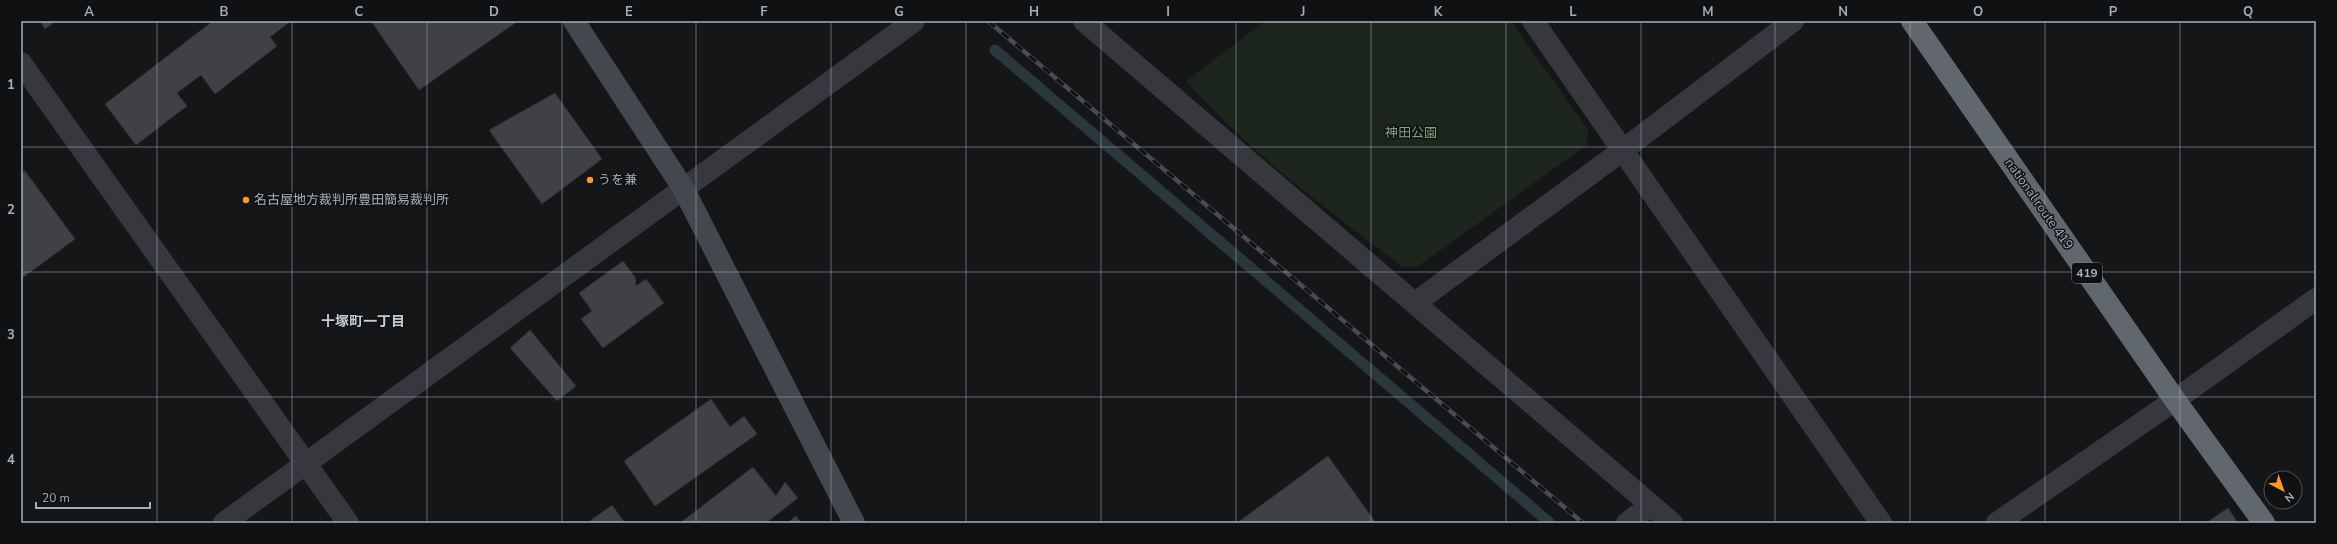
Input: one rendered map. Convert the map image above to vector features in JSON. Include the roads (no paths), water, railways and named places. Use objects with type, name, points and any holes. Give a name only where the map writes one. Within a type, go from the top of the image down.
[{"type":"highway","name":"national route 419","points":[[1912,21],[2175,400],[2264,523]]},
{"type":"street","points":[[574,21],[683,188],[854,523]]},
{"type":"street","points":[[224,523],[914,21]]},
{"type":"street","points":[[1084,21],[1672,523]]},
{"type":"street","points":[[1533,21],[1881,523]]},
{"type":"street","points":[[1415,303],[1793,21]]},
{"type":"street","points":[[21,63],[348,523]]},
{"type":"street","points":[[1997,523],[2175,400],[2316,299]]},
{"type":"street","points":[[1627,523],[1651,505]]},
{"type":"waterway","points":[[995,50],[1550,523]]},
{"type":"railway","points":[[988,21],[1583,523]]},
{"type":"place","name":"うを兼","points":[[590,180]]},
{"type":"place","name":"名古屋地方裁判所豊田簡易裁判所","points":[[246,200]]},
{"type":"district","name":"十塚町一丁目","points":[[363,321]]},
{"type":"park label","name":"神田公園","points":[[1411,133]]}]
